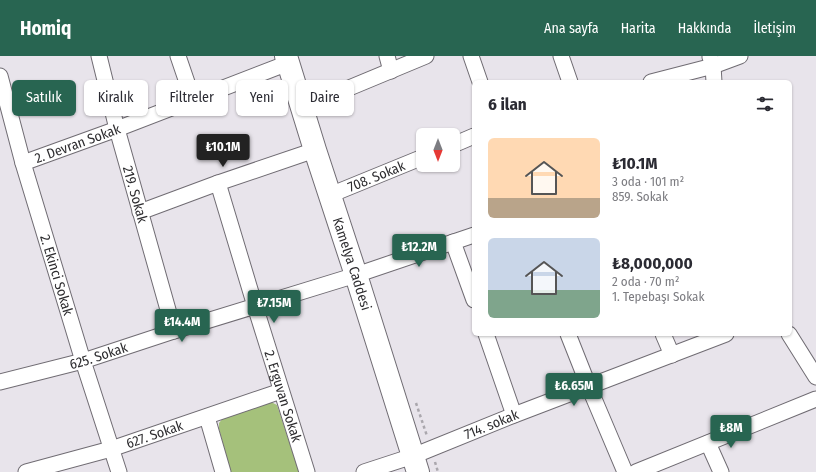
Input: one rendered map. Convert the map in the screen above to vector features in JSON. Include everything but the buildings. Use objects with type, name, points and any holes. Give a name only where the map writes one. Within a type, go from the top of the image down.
[{"type":"main road","name":"Kamelya Caddesi","points":[[287,60],[296,91]]},
{"type":"main road","name":"Kamelya Caddesi","points":[[304,116],[356,275],[415,464]]},
{"type":"street","name":"219. Sokak","points":[[99,56],[117,129],[174,331]]},
{"type":"street","points":[[178,56],[186,80]]},
{"type":"street","points":[[387,56],[391,70]]},
{"type":"street","points":[[354,86],[426,56]]},
{"type":"street","points":[[471,56],[479,80]]},
{"type":"street","points":[[561,56],[569,80]]},
{"type":"street","points":[[657,80],[711,61],[740,56]]},
{"type":"street","name":"2. Devran Sokak","points":[[228,85],[287,60]]},
{"type":"street","points":[[711,61],[714,80]]},
{"type":"street","name":"2. Ekinci Sokak","points":[[1,82],[23,163],[119,472]]},
{"type":"street","name":"2. Devran Sokak","points":[[23,163],[156,114]]},
{"type":"street","points":[[460,142],[472,137]]},
{"type":"street","points":[[140,212],[218,183],[315,150]]},
{"type":"street","name":"708. Sokak","points":[[330,195],[416,160]]},
{"type":"street","name":"2. Erguvan Sokak","points":[[218,183],[254,306],[306,472]]},
{"type":"street","name":"625. Sokak","points":[[0,382],[83,360],[356,275],[472,236]]},
{"type":"street","points":[[453,242],[472,294]]},
{"type":"street","points":[[487,336],[514,415]]},
{"type":"street","points":[[569,336],[625,472]]},
{"type":"street","points":[[664,336],[672,355]]},
{"type":"street","name":"714. sokak","points":[[364,472],[415,464],[514,415],[721,336]]},
{"type":"street","points":[[790,336],[816,377]]},
{"type":"street","name":"627. Sokak","points":[[26,472],[111,449],[281,391]]},
{"type":"street","points":[[636,472],[816,399]]},
{"type":"street","points":[[207,417],[223,472]]},
{"type":"street","points":[[708,443],[721,472]]},
{"type":"green space","points":[[271,402],[277,405],[299,472],[231,472],[219,429],[219,423],[223,418]]}]
